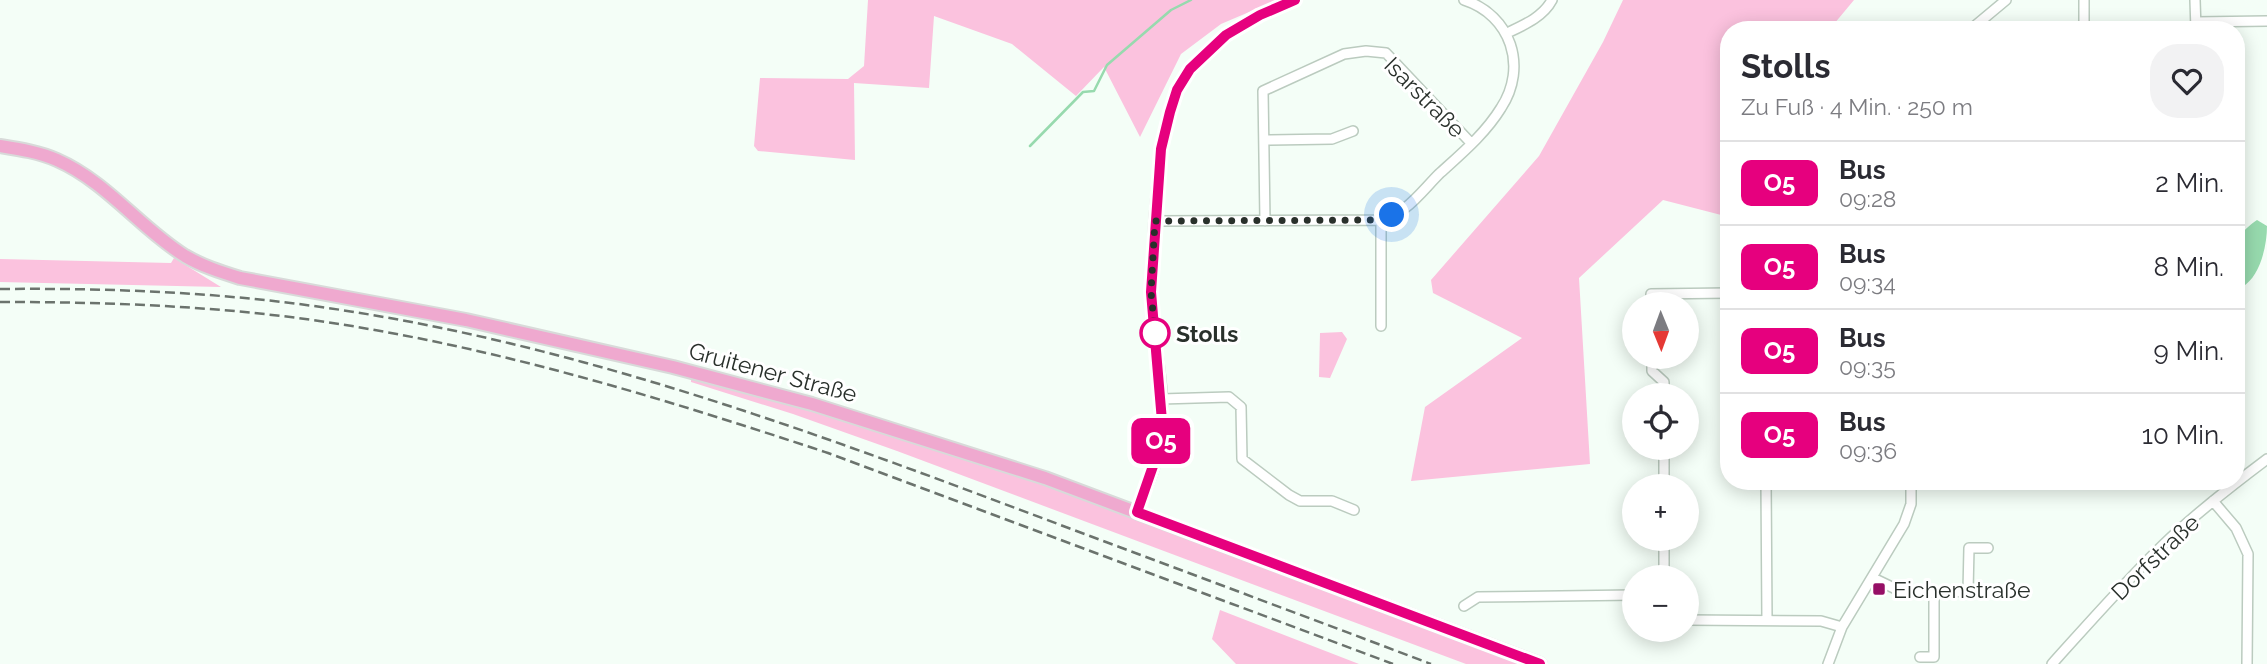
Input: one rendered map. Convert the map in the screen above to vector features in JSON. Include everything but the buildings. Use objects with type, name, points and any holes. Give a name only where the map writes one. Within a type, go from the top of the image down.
[{"type":"main road","name":"Gruitener Straße","points":[[0,146],[38,153],[74,169],[103,189],[184,255],[221,272],[240,278],[466,320],[687,370],[870,421],[1015,468],[1137,512],[1540,664]]},
{"type":"street","points":[[1137,512],[1161,443],[1161,399],[1151,292],[1161,149],[1170,112],[1177,90],[1190,69],[1226,35],[1260,15],[1296,0]]},
{"type":"street","points":[[1155,221],[1381,220],[1406,207],[1486,129],[1503,106],[1513,80],[1513,56],[1507,33],[1493,15],[1464,0]]},
{"type":"street","points":[[1507,33],[1532,21],[1552,0]]},
{"type":"street","points":[[1981,21],[2006,0]]},
{"type":"street","points":[[2084,0],[2084,21]]},
{"type":"street","points":[[2195,0],[2196,21]]},
{"type":"street","points":[[2245,23],[2267,21]]},
{"type":"street","name":"Isarstraße","points":[[1265,221],[1264,91],[1344,54],[1366,51],[1386,53],[1471,143]]},
{"type":"street","points":[[1265,140],[1332,139],[1353,131]]},
{"type":"street","points":[[1381,220],[1381,326]]},
{"type":"street","points":[[1699,293],[1720,293]]},
{"type":"street","points":[[1652,369],[1664,383]]},
{"type":"street","points":[[1161,399],[1229,397],[1241,407],[1242,459],[1300,501],[1332,501],[1354,510]]},
{"type":"street","name":"Dorfstraße","points":[[2245,476],[2267,459]]},
{"type":"street","points":[[1766,490],[1767,620]]},
{"type":"street","points":[[1828,664],[1842,627],[1904,524],[1911,504],[1911,490]]},
{"type":"street","name":"Dorfstraße","points":[[2052,664],[2165,543],[2228,490]]},
{"type":"street","points":[[2214,501],[2236,528],[2248,554],[2247,664]]},
{"type":"street","points":[[1872,578],[1900,591],[1968,591],[1969,548],[1988,548]]},
{"type":"street","points":[[1920,657],[1934,656],[1934,593]]},
{"type":"street","points":[[1464,606],[1478,597],[1622,595]]},
{"type":"street","points":[[1699,620],[1821,621],[1842,627]]},
{"type":"shaded area","points":[[868,0],[1277,0],[1221,24],[1181,54],[1140,137],[1104,67],[1076,96],[1012,44],[934,16],[929,88],[854,83],[855,160],[758,151],[754,146],[760,78],[848,79],[864,66]]},
{"type":"shaded area","points":[[1623,0],[1854,0],[1836,21],[1720,21],[1720,215],[1663,200],[1579,278],[1590,464],[1411,481],[1425,407],[1522,338],[1433,293],[1431,280],[1539,156],[1603,42]]},
{"type":"shaded area","points":[[2257,220],[2267,226],[2266,243],[2258,269],[2245,284],[2245,230]]},
{"type":"shaded area","points":[[174,258],[221,287],[0,282],[0,259],[171,263]]},
{"type":"shaded area","points":[[1342,332],[1347,339],[1330,378],[1319,377],[1320,333]]},
{"type":"shaded area","points":[[691,376],[803,406],[988,463],[1527,664],[1466,664],[897,451],[691,382]]},
{"type":"shaded area","points":[[1220,610],[1359,664],[1236,664],[1212,639]]},
{"type":"waterway","points":[[1030,146],[1083,92],[1094,91],[1107,65],[1171,10],[1191,0]]},
{"type":"railway","points":[[0,289],[161,292],[321,307],[411,322],[588,363],[848,446],[1431,664]]},
{"type":"railway","points":[[0,302],[139,305],[277,316],[427,340],[543,367],[715,416],[828,453],[1393,664]]},
{"type":"bus line","name":"O5","points":[[1295,0],[1260,15],[1226,35],[1190,69],[1177,90],[1170,112],[1161,149],[1151,292],[1162,421],[1161,443],[1137,512],[1540,664]]},
{"type":"place","name":"Stolls","points":[[1155,333]]},
{"type":"place","name":"Eichenstraße","points":[[1879,589]]},
{"type":"route","points":[[1155,333],[1151,292],[1155,221],[1381,220],[1392,215]]}]
